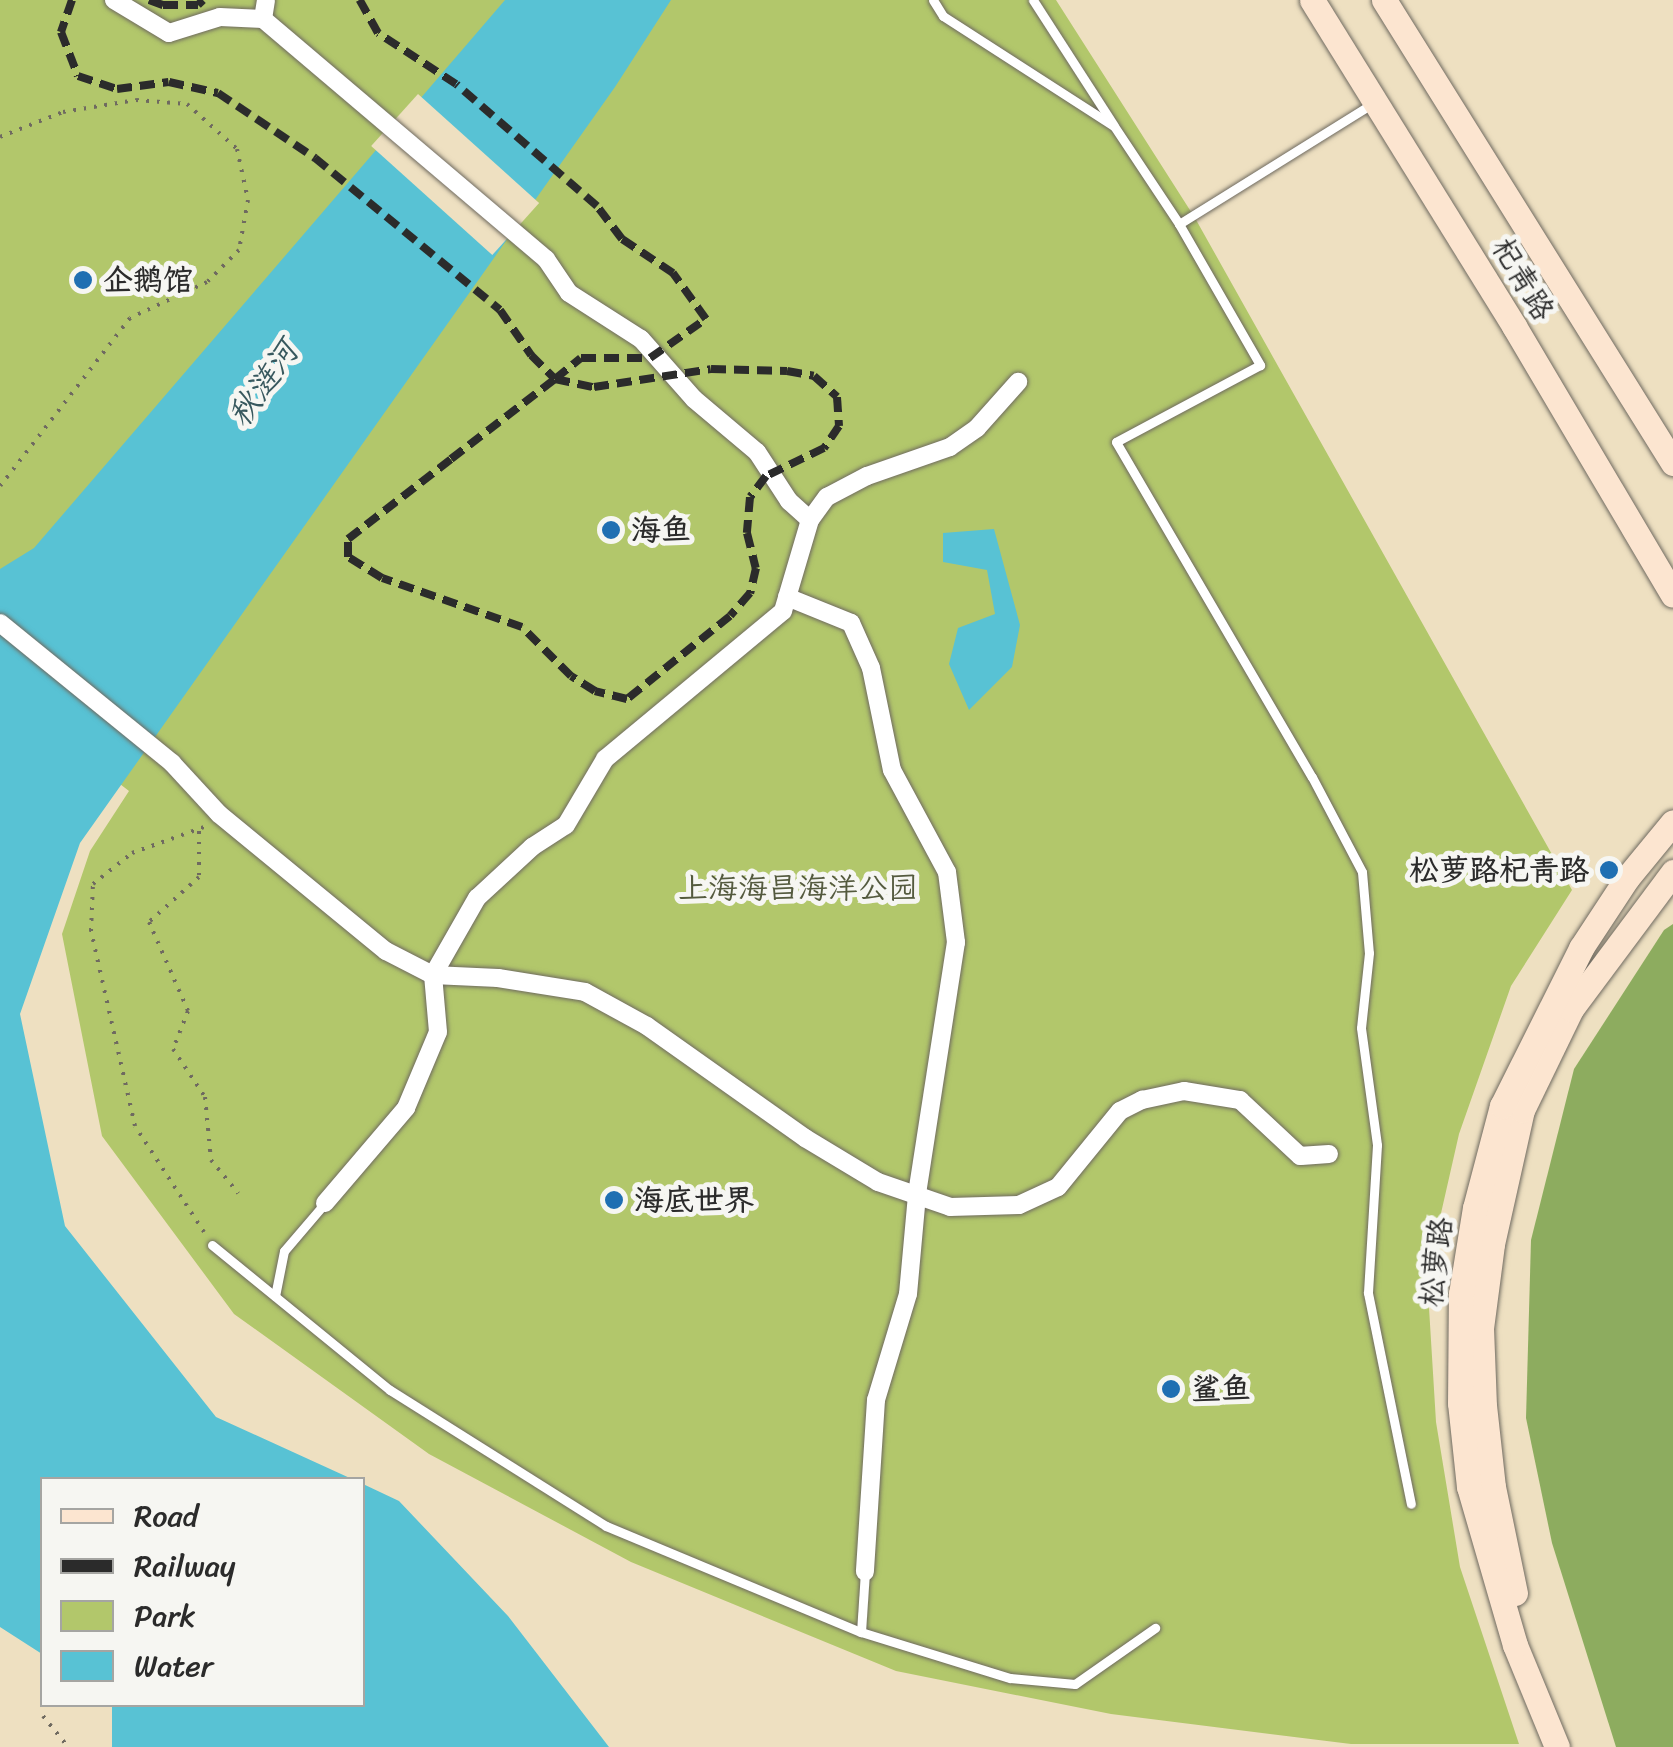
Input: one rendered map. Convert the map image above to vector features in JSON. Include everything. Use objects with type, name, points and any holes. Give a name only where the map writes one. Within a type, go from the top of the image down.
[{"type":"street","points":[[114,0],[169,32],[220,17],[263,19],[374,118],[546,259],[568,292],[641,340],[694,400],[757,452],[789,501],[810,520]]},
{"type":"street","points":[[263,19],[266,0]]},
{"type":"street","name":"杞青路","points":[[1312,0],[1673,595]]},
{"type":"street","name":"杞青路","points":[[1384,0],[1673,463]]},
{"type":"street","points":[[325,1203],[406,1108],[438,1032],[433,974],[477,898],[532,848],[566,825],[605,760],[783,611],[810,520],[827,497],[913,458],[950,448],[977,428],[1018,382]]},
{"type":"street","points":[[787,596],[850,624],[871,668],[892,770],[947,872],[956,942],[917,1196],[908,1294],[876,1400],[865,1572]]},
{"type":"street","points":[[0,623],[172,763],[219,814],[386,951],[433,974],[584,992],[647,1026],[805,1138],[878,1182],[950,1206],[1019,1205],[1058,1187],[1120,1111],[1142,1100],[1184,1091],[1240,1100],[1300,1156],[1330,1154]]},
{"type":"street","name":"松萝路","points":[[1557,1747],[1515,1646],[1469,1486],[1460,1403],[1461,1294],[1475,1208],[1502,1106],[1581,948],[1627,878],[1673,822]]},
{"type":"street","name":"松萝路","points":[[1573,1747],[1507,1569],[1486,1422],[1481,1328],[1492,1244],[1522,1110],[1571,1009],[1673,872]]},
{"type":"lane","points":[[933,0],[943,16],[1114,126]]},
{"type":"lane","points":[[1034,0],[1179,224],[1260,365],[1116,442],[1312,776],[1362,872],[1369,953],[1360,1028],[1377,1145],[1368,1293],[1411,1504]]},
{"type":"lane","points":[[1179,224],[1375,102]]},
{"type":"lane","points":[[274,1296],[284,1251],[325,1203]]},
{"type":"lane","points":[[212,1245],[390,1390],[606,1526],[861,1632],[1010,1678],[1074,1684],[1155,1628]]},
{"type":"lane","points":[[861,1632],[865,1572]]},
{"type":"path","points":[[0,138],[63,112],[136,100],[187,104],[237,149],[248,200],[239,250],[207,282],[130,318],[0,486]]},
{"type":"path","points":[[212,1245],[135,1126],[91,931],[93,884],[132,853],[199,831],[219,814]]},
{"type":"path","points":[[199,831],[198,878],[149,922],[188,1011],[173,1049],[206,1097],[211,1160],[238,1193]]},
{"type":"path","points":[[42,1716],[68,1747]]},
{"type":"green space","name":"上海海昌海洋公园","points":[[0,0],[1056,0],[1195,218],[1572,890],[1511,986],[1459,1134],[1427,1275],[1436,1422],[1460,1567],[1519,1744],[1351,1744],[1111,1714],[896,1671],[631,1562],[429,1454],[234,1314],[102,1136],[62,934],[90,851],[129,791],[0,691]]},
{"type":"green space","points":[[1673,924],[1673,1747],[1616,1747],[1552,1543],[1526,1418],[1531,1240],[1574,1069],[1664,930]]},
{"type":"water","name":"秋涟河","points":[[505,0],[671,0],[615,87],[80,843],[20,1014],[65,1226],[216,1417],[348,1477],[40,1477],[40,1653],[0,1627],[0,569],[34,548]]},
{"type":"water","points":[[994,529],[1020,625],[1012,667],[969,710],[949,664],[958,628],[995,614],[987,570],[943,562],[943,533]]},
{"type":"water","points":[[365,1485],[399,1501],[508,1616],[609,1747],[112,1747],[112,1707],[365,1707]]},
{"type":"pier","points":[[418,94],[539,203],[492,255],[371,146]]},
{"type":"railway","points":[[72,0],[61,32],[78,76],[117,89],[169,82],[218,93],[315,158],[500,310],[531,355],[555,379],[594,387],[711,369],[787,371],[814,376],[837,397],[839,426],[824,448],[766,476],[750,497],[747,533],[756,568],[750,593],[730,616],[627,699],[595,691],[571,676],[522,627],[382,578],[348,557],[348,539],[555,379],[581,358],[650,358],[706,319],[673,273],[622,239],[597,206],[456,84],[378,33],[360,0]]},
{"type":"railway","points":[[149,0],[163,5],[198,5],[203,0]]},
{"type":"place","name":"企鹅馆","points":[[83,280]]},
{"type":"place","name":"海鱼","points":[[611,530]]},
{"type":"place","name":"松萝路杞青路","points":[[1609,870]]},
{"type":"place","name":"海底世界","points":[[614,1200]]},
{"type":"place","name":"鲨鱼","points":[[1171,1389]]}]
